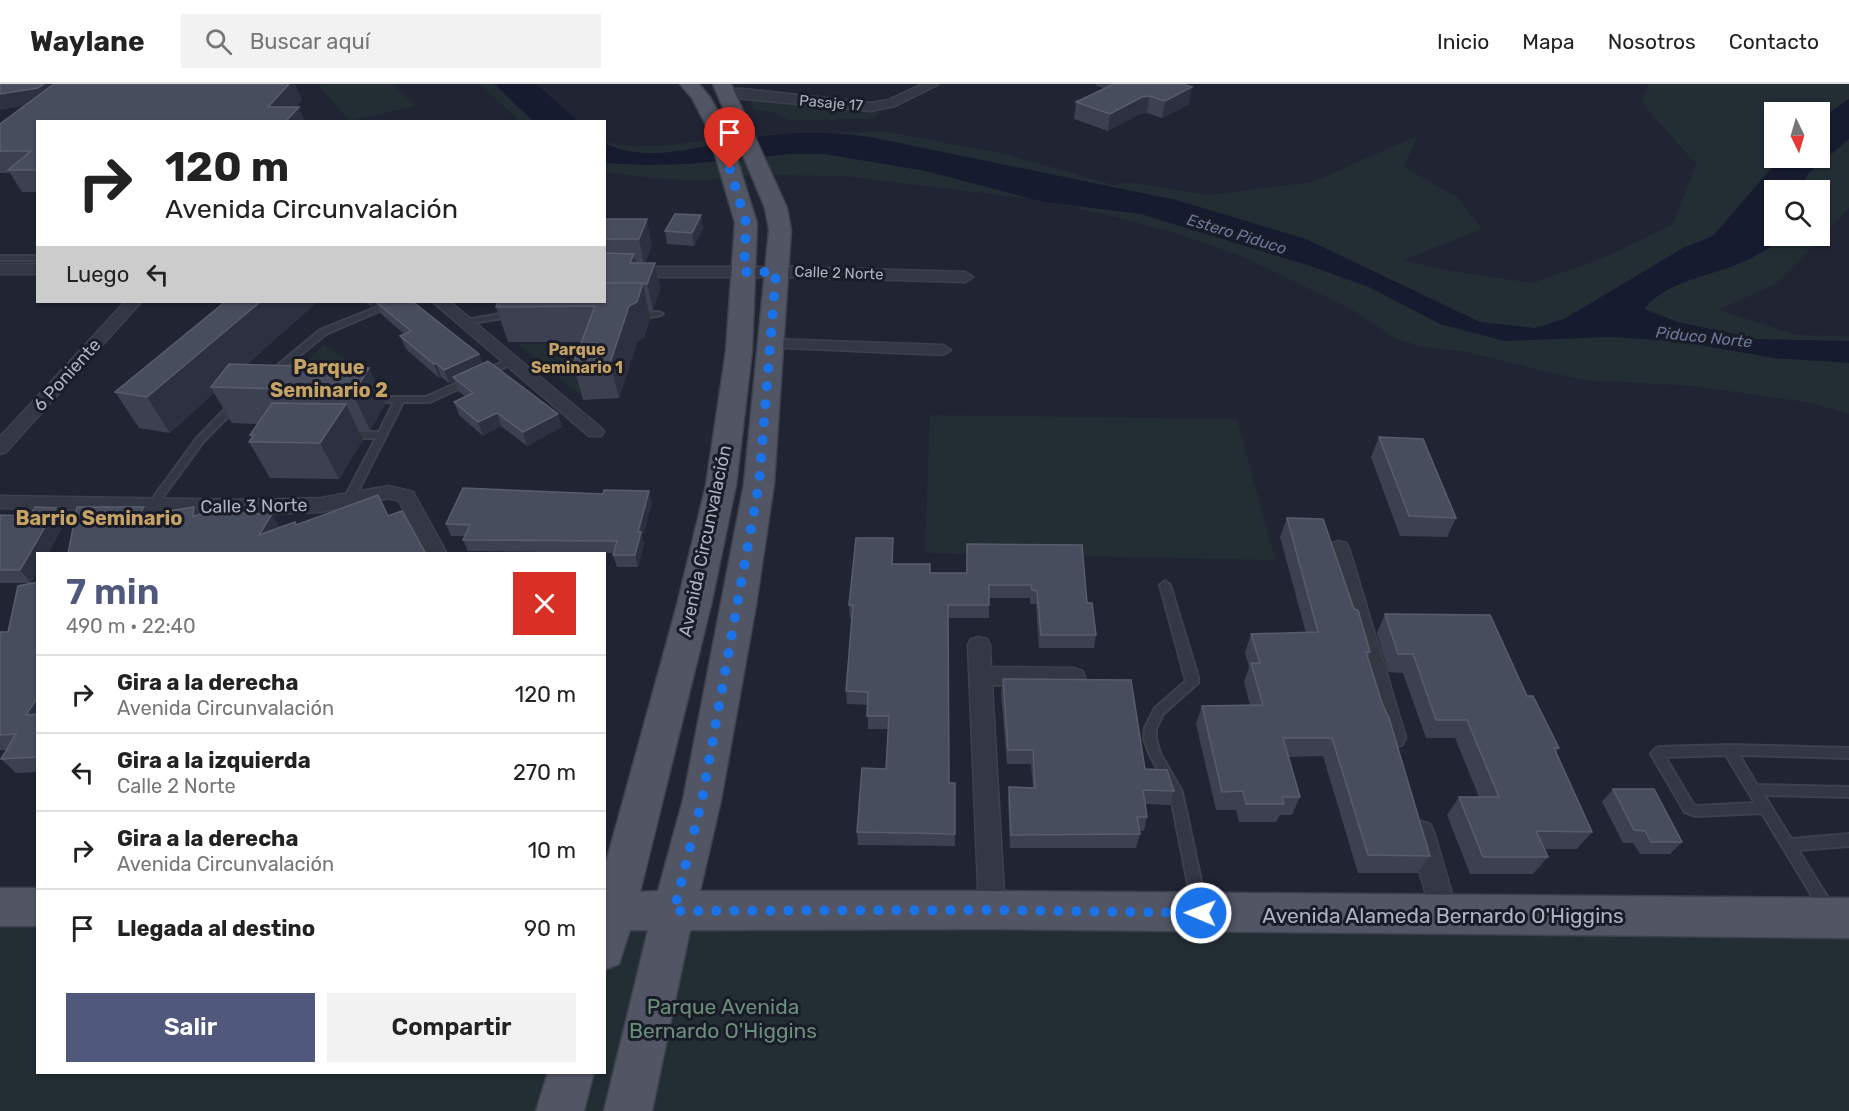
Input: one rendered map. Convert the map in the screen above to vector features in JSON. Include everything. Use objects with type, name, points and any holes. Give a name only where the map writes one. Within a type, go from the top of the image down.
[{"type":"main road","name":"Avenida Circunvalación","points":[[628,1111],[702,800],[741,594],[759,484],[771,344],[760,272],[717,127],[700,96],[689,84]]},
{"type":"main road","name":"Avenida Circunvalación","points":[[606,937],[610,911],[694,604],[721,485],[739,351],[760,272],[780,230],[776,208],[740,124],[730,90]]},
{"type":"main road","name":"Avenida Alameda Bernardo O'Higgins","points":[[610,911],[992,910],[1841,918]]},
{"type":"main road","points":[[560,1111],[570,1074]]},
{"type":"street","points":[[730,90],[756,84]]},
{"type":"street","name":"Pasaje 17","points":[[730,90],[809,102],[871,107],[891,103],[933,84]]},
{"type":"street","points":[[0,269],[36,269]]},
{"type":"street","name":"Calle 2 Norte","points":[[606,272],[760,272],[964,277]]},
{"type":"street","name":"6 Poniente","points":[[0,448],[132,303]]},
{"type":"street","points":[[442,303],[595,432]]},
{"type":"street","points":[[771,344],[943,351]]},
{"type":"street","name":"Calle 3 Norte","points":[[0,502],[151,507],[321,505],[389,492],[406,497],[432,552]]},
{"type":"street","points":[[1339,548],[1398,754]]},
{"type":"street","points":[[979,645],[992,910]]},
{"type":"street","points":[[980,676],[1074,677]]},
{"type":"street","points":[[1415,812],[1444,915]]},
{"type":"lane","points":[[1101,84],[1120,89],[1137,84]]},
{"type":"lane","points":[[0,258],[36,258]]},
{"type":"lane","points":[[259,384],[324,332],[394,303]]},
{"type":"lane","points":[[466,322],[490,316],[523,314]]},
{"type":"lane","points":[[625,314],[659,314]]},
{"type":"lane","points":[[357,399],[427,400],[512,360]]},
{"type":"lane","points":[[151,507],[200,440],[245,395]]},
{"type":"lane","points":[[349,499],[399,401]]},
{"type":"lane","points":[[338,435],[381,435]]},
{"type":"lane","points":[[1166,585],[1192,683],[1159,709],[1149,727],[1153,750],[1170,776],[1176,792],[1201,913]]},
{"type":"lane","points":[[1729,750],[1788,845],[1841,918]]},
{"type":"lane","points":[[1764,807],[1696,811],[1689,808],[1657,754],[1659,752],[1729,750],[1849,753]]},
{"type":"lane","points":[[1754,790],[1849,792]]},
{"type":"lane","points":[[1788,845],[1849,840]]},
{"type":"green space","points":[[393,84],[415,106],[349,120],[319,86]]},
{"type":"green space","points":[[480,84],[532,84],[567,120],[519,120]]},
{"type":"green space","points":[[1648,84],[1849,84],[1849,208],[1830,228],[1830,180],[1764,180],[1764,246],[1813,246],[1777,283],[1718,310],[1796,335],[1849,336],[1849,414],[1812,403],[1694,386],[1583,380],[1466,352],[1419,346],[1395,338],[1351,309],[1246,258],[1182,235],[1040,200],[844,176],[754,175],[707,180],[659,179],[606,172],[606,142],[627,146],[658,146],[771,134],[888,132],[1005,154],[1114,185],[1127,182],[1209,195],[1312,182],[1417,136],[1404,167],[1457,197],[1482,229],[1404,260],[1438,269],[1532,283],[1598,260],[1672,225],[1696,164],[1642,103]]},
{"type":"green space","points":[[749,99],[880,112],[875,119],[788,120],[773,112],[754,110]]},
{"type":"green space","points":[[518,344],[599,344],[579,394]]},
{"type":"green space","points":[[324,345],[382,384],[284,384]]},
{"type":"green space","points":[[930,415],[1237,419],[1275,560],[925,553]]},
{"type":"green space","name":"Parque Avenida Bernardo O'Higgins","points":[[0,923],[36,923],[36,1074],[606,1074],[606,925],[1849,932],[1849,1111],[0,1111]]},
{"type":"water","points":[[494,84],[536,84],[577,120],[532,120]]},
{"type":"water","points":[[1849,99],[1849,139],[1830,155],[1830,112]]},
{"type":"water","points":[[789,133],[837,133],[870,137],[1176,200],[1306,239],[1480,322],[1535,328],[1564,319],[1683,248],[1713,236],[1771,168],[1815,168],[1805,180],[1764,180],[1764,246],[1772,246],[1745,261],[1665,291],[1644,309],[1678,322],[1757,339],[1849,341],[1849,363],[1774,358],[1677,341],[1610,337],[1504,341],[1440,324],[1369,287],[1310,266],[1141,214],[1044,202],[926,171],[824,154],[790,154],[688,164],[606,163],[606,144],[621,149],[655,153]]},
{"type":"building","points":[[0,84],[44,84],[38,88],[0,94]]},
{"type":"building","points":[[54,84],[289,84],[268,107],[299,107],[287,120],[36,120],[36,170],[8,170],[31,151],[0,151],[0,124]]},
{"type":"building","points":[[1114,84],[1183,84],[1192,87],[1165,101],[1149,96],[1142,97],[1110,114],[1076,102]]},
{"type":"building","points":[[675,214],[701,215],[692,233],[665,231]]},
{"type":"building","points":[[606,219],[647,219],[639,239],[606,239]]},
{"type":"building","points":[[606,253],[634,254],[630,263],[655,263],[647,284],[606,283]]},
{"type":"building","points":[[606,283],[643,283],[637,302],[629,306],[610,363],[573,364],[595,306],[496,307],[498,303],[606,303]]},
{"type":"building","points":[[224,303],[259,303],[147,397],[115,392]]},
{"type":"building","points":[[377,303],[414,303],[479,354],[444,370],[400,336],[411,331]]},
{"type":"building","points":[[488,361],[558,414],[523,432],[497,413],[478,422],[454,402],[473,393],[453,377]]},
{"type":"building","points":[[229,364],[369,368],[353,394],[279,394],[282,389],[211,387]]},
{"type":"building","points":[[272,403],[346,404],[320,443],[249,442],[254,435],[250,435]]},
{"type":"building","points":[[1379,437],[1423,439],[1456,518],[1409,516]]},
{"type":"building","points":[[463,488],[603,494],[604,490],[649,491],[638,532],[641,532],[635,555],[613,555],[617,541],[463,540],[470,525],[446,524]]},
{"type":"building","points":[[378,495],[388,516],[402,511],[425,552],[68,552],[77,507],[144,507],[138,516],[194,507],[193,516],[214,512],[272,514],[259,535],[295,522],[296,525]]},
{"type":"building","points":[[35,507],[56,508],[20,570],[0,570],[0,515],[30,516]]},
{"type":"building","points":[[1287,518],[1323,519],[1354,609],[1358,610],[1370,652],[1366,652],[1389,718],[1430,856],[1368,855],[1332,738],[1283,738],[1300,797],[1282,797],[1284,804],[1246,804],[1243,791],[1222,792],[1202,706],[1263,705],[1251,663],[1260,663],[1251,634],[1318,632]]},
{"type":"building","points":[[856,538],[893,538],[892,564],[930,564],[930,573],[967,573],[967,544],[1082,545],[1087,603],[1092,603],[1096,635],[1041,635],[1037,591],[1032,590],[1031,585],[989,585],[989,605],[948,605],[949,783],[955,783],[955,834],[857,832],[862,768],[886,769],[889,716],[867,716],[868,692],[846,691],[853,605],[849,605]]},
{"type":"building","points":[[36,582],[36,700],[26,715],[36,714],[36,757],[1,759],[16,734],[0,735],[0,632],[8,632],[18,586]]},
{"type":"building","points":[[1385,614],[1490,615],[1527,696],[1533,696],[1559,748],[1554,748],[1592,832],[1536,831],[1548,857],[1483,857],[1459,797],[1499,797],[1467,720],[1436,720],[1413,654],[1398,654]]},
{"type":"building","points":[[1003,679],[1131,680],[1145,769],[1167,770],[1174,791],[1143,790],[1147,817],[1137,817],[1140,834],[1011,835],[1009,787],[1035,788],[1033,750],[1008,750]]},
{"type":"building","points":[[1613,789],[1654,789],[1682,842],[1651,842],[1645,831],[1634,830]]},
{"type":"district","name":"Parque Seminario 1","points":[[577,358]]},
{"type":"district","name":"Parque Seminario 2","points":[[329,378]]},
{"type":"district","name":"Barrio Seminario","points":[[99,518]]},
{"type":"route","points":[[730,169],[746,223],[744,272],[776,272],[771,344],[759,484],[739,605],[702,800],[674,911],[992,910],[1201,913]]},
{"type":"water label","name":"Estero Piduco","points":[[1237,234]]},
{"type":"water label","name":"Piduco Norte","points":[[1704,337]]}]
